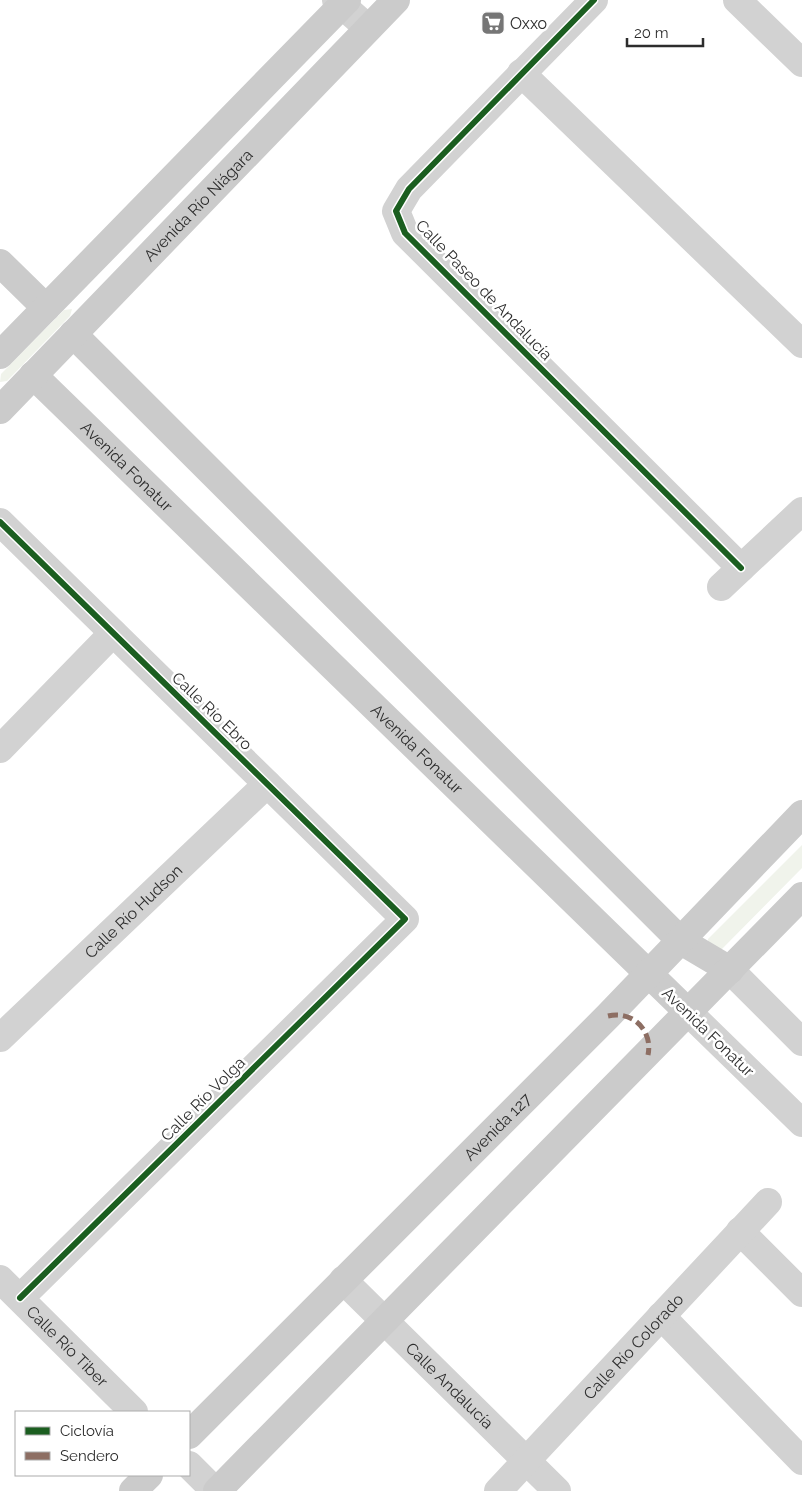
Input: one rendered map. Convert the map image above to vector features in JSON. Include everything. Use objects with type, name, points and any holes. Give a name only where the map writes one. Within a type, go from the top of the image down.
[{"type":"main road","name":"Avenida Río Niágara","points":[[2,404],[73,334],[396,0]]},
{"type":"main road","points":[[2,349],[46,308],[118,235],[341,2]]},
{"type":"main road","points":[[118,235],[143,262]]},
{"type":"main road","points":[[0,263],[46,308]]},
{"type":"main road","points":[[73,334],[681,940],[730,970]]},
{"type":"main road","name":"Avenida Fonatur","points":[[33,375],[689,1013]]},
{"type":"main road","name":"Avenida 127","points":[[190,1434],[649,974],[802,814]]},
{"type":"main road","points":[[216,1491],[689,1013],[802,896]]},
{"type":"main road","points":[[133,1491],[148,1476]]},
{"type":"street","name":"Calle Paseo de Andalucía","points":[[594,0],[409,189],[396,211],[406,233],[741,568]]},
{"type":"street","points":[[737,0],[802,63]]},
{"type":"street","points":[[341,2],[368,28]]},
{"type":"street","points":[[521,73],[802,344]]},
{"type":"street","points":[[721,587],[802,511]]},
{"type":"street","name":"Calle Río Ebro","points":[[0,522],[405,919]]},
{"type":"street","points":[[0,749],[113,633]]},
{"type":"street","name":"Calle Río Hudson","points":[[0,1038],[267,784]]},
{"type":"street","name":"Calle Río Volga","points":[[20,1298],[405,919]]},
{"type":"street","points":[[730,970],[802,1042]]},
{"type":"street","name":"Avenida Fonatur","points":[[689,1013],[802,1123]]},
{"type":"street","name":"Calle Río Colorado","points":[[498,1491],[768,1202]]},
{"type":"street","points":[[740,1231],[802,1293]]},
{"type":"street","name":"Calle Río Tiber","points":[[0,1279],[133,1411]]},
{"type":"street","name":"Calle Andalucía","points":[[344,1280],[558,1491]]},
{"type":"street","points":[[661,1316],[802,1461]]},
{"type":"street","points":[[190,1466],[216,1491]]},
{"type":"shaded area","points":[[72,309],[70,316],[7,381],[0,382],[1,374],[64,310]]},
{"type":"shaded area","points":[[802,845],[802,868],[720,951],[709,952],[708,939]]},
{"type":"marked path","points":[[608,1016],[626,1016],[639,1024],[647,1038],[649,1046],[648,1055]]},
{"type":"cycle path","points":[[594,0],[409,189],[396,211],[405,233],[741,568]]},
{"type":"cycle path","points":[[0,522],[405,919],[20,1298]]},
{"type":"place","name":"Oxxo","points":[[493,23]]}]
